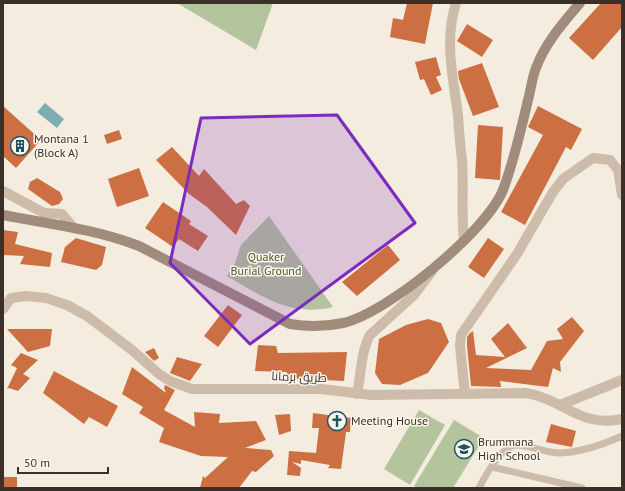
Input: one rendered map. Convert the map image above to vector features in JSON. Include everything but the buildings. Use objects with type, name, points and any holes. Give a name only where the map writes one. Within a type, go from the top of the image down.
[{"type":"main road","points":[[3,215],[99,232],[139,246],[290,324],[309,327],[344,323],[365,315],[433,270],[492,211],[502,190],[515,152],[536,68],[545,49],[580,3]]},
{"type":"street","points":[[456,3],[451,19],[449,33],[452,86],[458,114],[462,163],[462,221],[464,240]]},
{"type":"street","points":[[465,394],[460,346],[461,335],[517,254],[553,192],[563,179],[593,158],[610,160],[618,170],[622,195]]},
{"type":"street","points":[[3,191],[44,213],[62,214],[73,227]]},
{"type":"street","points":[[357,394],[362,371],[363,354],[366,342],[370,335],[414,294],[433,270]]},
{"type":"street","name":"طريق برمانا","points":[[3,309],[7,298],[26,296],[46,298],[67,305],[87,316],[132,350],[159,374],[192,389],[321,390],[357,394],[431,395],[526,393],[536,395],[560,405],[574,414],[590,419],[603,421],[622,419]]},
{"type":"street","points":[[560,405],[622,380]]},
{"type":"lane","points":[[479,488],[492,467],[507,448],[517,444],[557,453],[590,449],[622,436]]},
{"type":"lane","points":[[492,467],[582,488]]},
{"type":"highlighted area","points":[[337,115],[415,223],[250,344],[170,263],[201,118]]},
{"type":"green space","points":[[177,3],[273,3],[256,50]]},
{"type":"green space","name":"Quaker Burial Ground","points":[[269,216],[333,307],[303,309],[290,307],[265,298],[227,276],[235,263],[241,245]]},
{"type":"green space","points":[[419,410],[445,425],[410,485],[384,469]]},
{"type":"green space","points":[[454,420],[484,438],[453,488],[418,488],[414,486]]},
{"type":"water","points":[[45,103],[64,119],[57,128],[37,112]]},
{"type":"place","name":"Montana 1 (Block A)","points":[[20,146]]},
{"type":"place","name":"Meeting House","points":[[337,421]]},
{"type":"place","name":"Brummana High School","points":[[464,449]]}]
